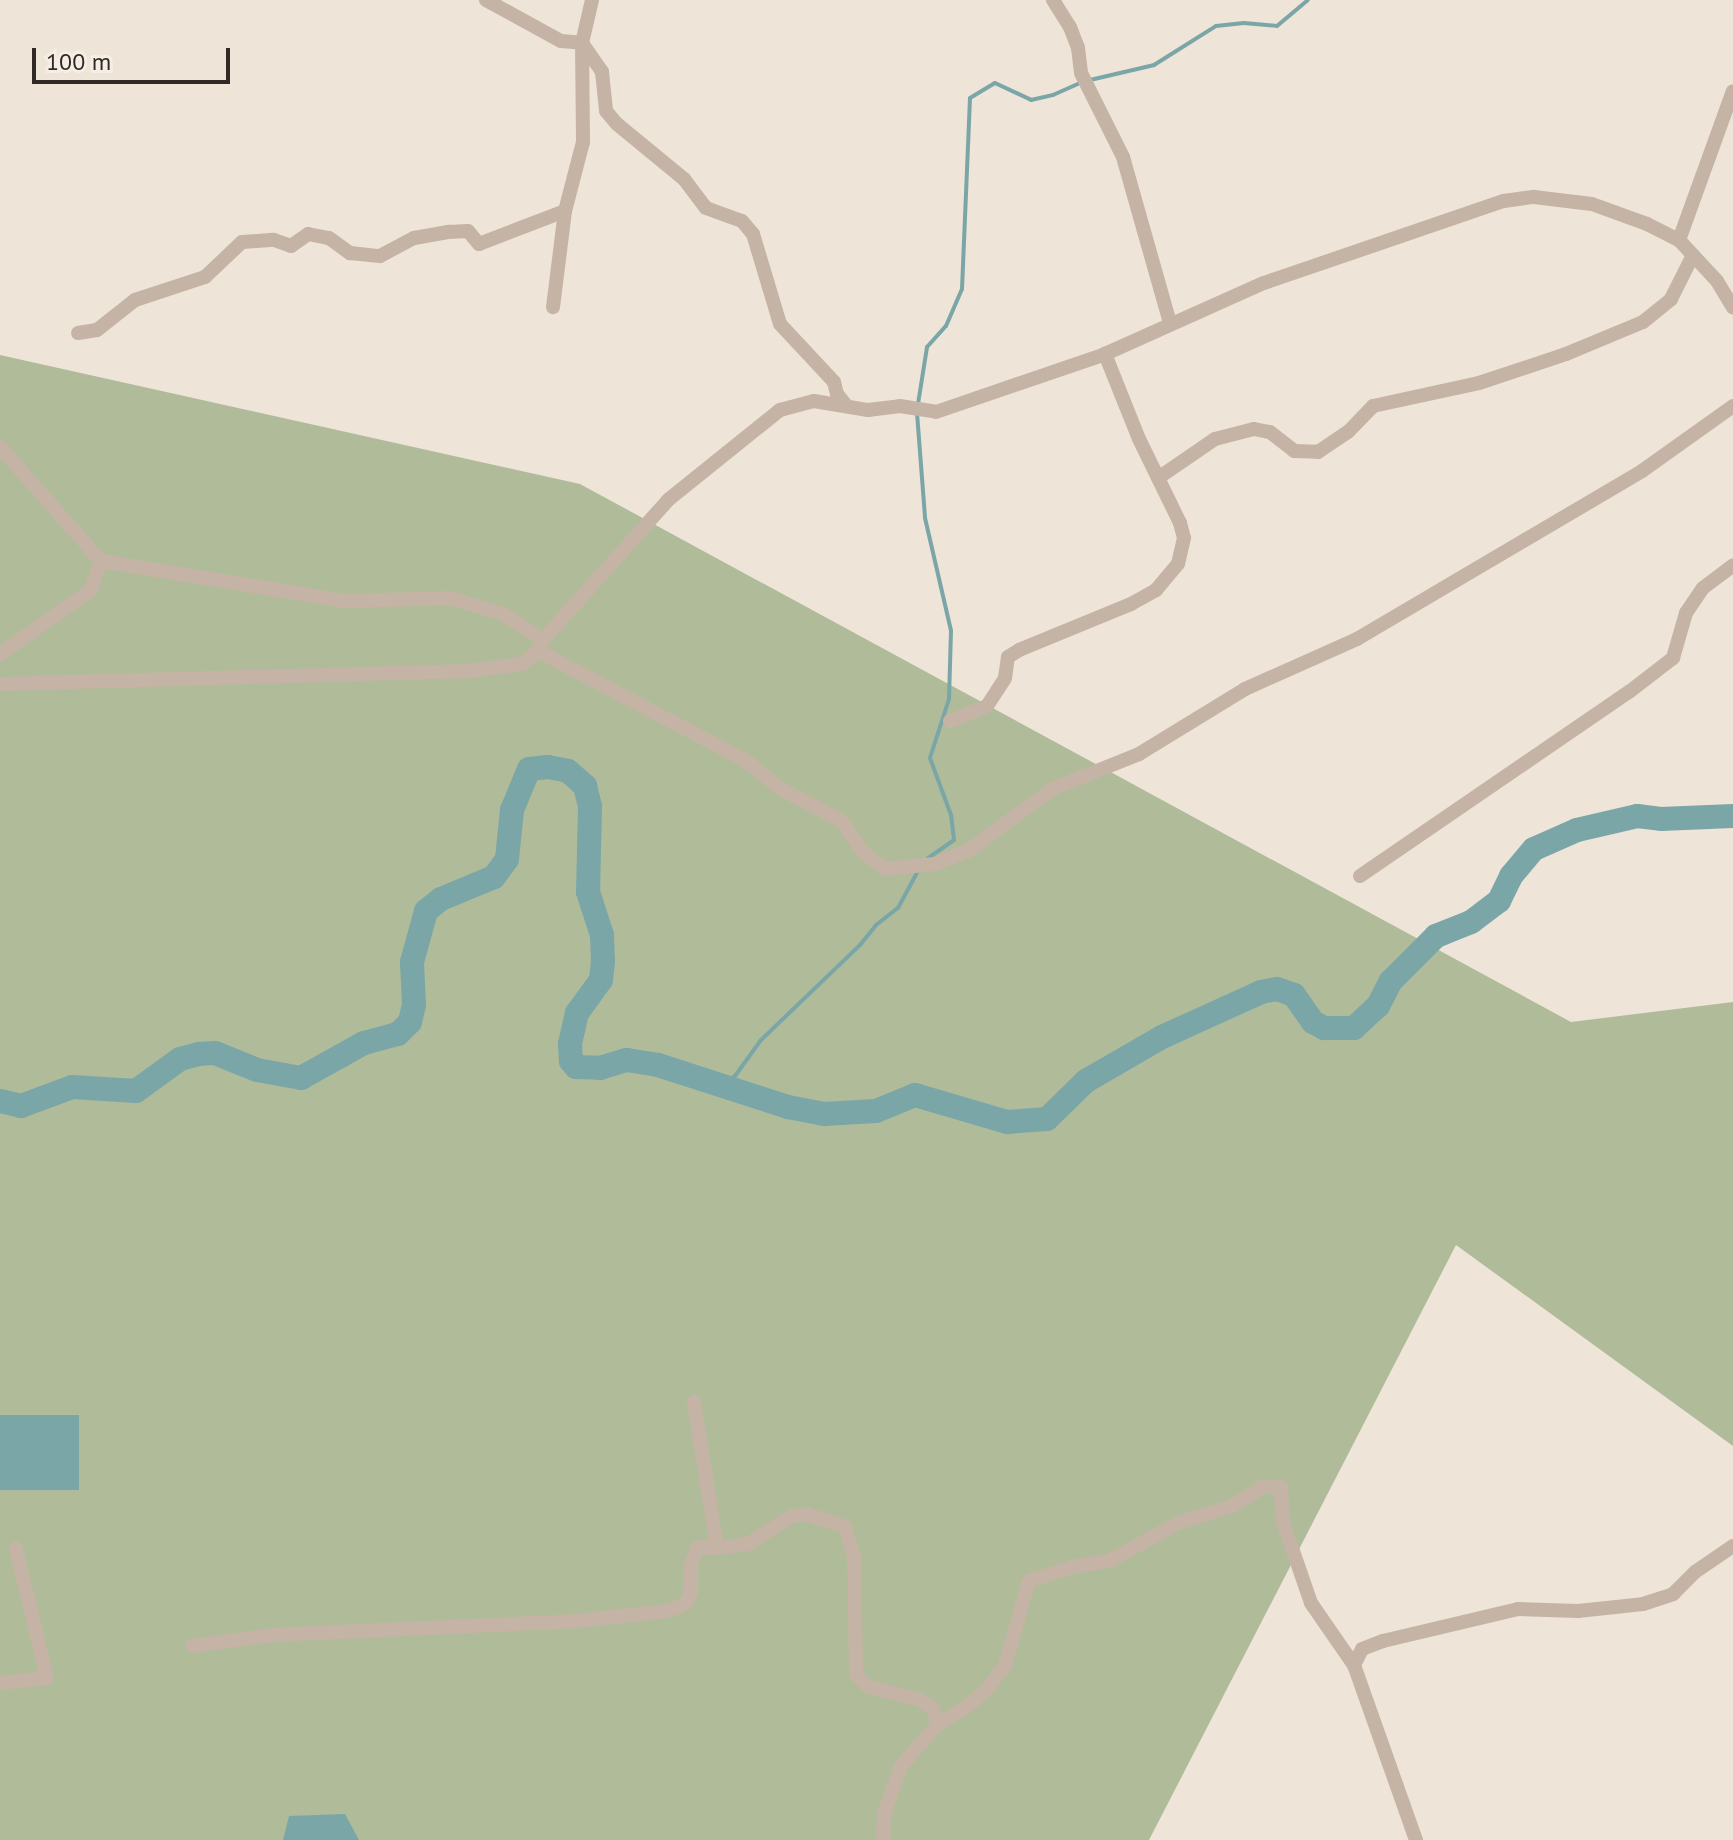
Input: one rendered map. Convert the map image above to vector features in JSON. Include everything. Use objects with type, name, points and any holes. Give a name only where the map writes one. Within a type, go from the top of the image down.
[{"type":"street","points":[[486,0],[561,41],[582,43],[602,72],[606,111],[617,124],[684,179],[706,208],[742,221],[753,234],[780,324],[834,382],[837,394],[846,405]]},
{"type":"street","points":[[553,307],[565,211],[583,142],[582,43],[592,0]]},
{"type":"street","points":[[1053,0],[1070,27],[1081,73],[1123,157],[1170,323]]},
{"type":"street","points":[[1679,240],[1733,91]]},
{"type":"street","points":[[0,684],[469,671],[522,664],[668,500],[780,410],[814,401],[868,410],[900,406],[936,412],[1105,354],[1264,283],[1504,201],[1534,197],[1592,204],[1679,240],[1717,281],[1733,308]]},
{"type":"street","points":[[78,333],[97,330],[135,300],[205,277],[242,242],[274,240],[291,246],[308,234],[329,238],[350,253],[380,256],[414,238],[449,232],[468,231],[479,244],[565,211]]},
{"type":"street","points":[[1158,478],[1215,439],[1254,429],[1270,432],[1294,451],[1318,452],[1348,432],[1373,406],[1479,383],[1605,338],[1643,322],[1671,299],[1693,255]]},
{"type":"street","points":[[950,721],[987,706],[1005,678],[1008,657],[1131,604],[1171,577],[1183,550],[1184,538],[1172,501],[1158,478],[1105,354]]},
{"type":"street","points":[[0,447],[101,561],[346,601],[450,598],[503,614],[541,646],[745,760],[781,789],[842,821],[863,852],[885,869],[935,864],[968,851],[1052,789],[1139,754],[1245,689],[1357,639],[1642,471],[1733,406]]},
{"type":"street","points":[[0,654],[91,590],[101,561]]},
{"type":"street","points":[[1360,876],[1629,692],[1673,658],[1686,613],[1703,588],[1733,565]]},
{"type":"street","points":[[694,1402],[717,1548]]},
{"type":"street","points":[[883,1840],[884,1814],[901,1766],[938,1724],[965,1708],[987,1689],[1005,1665],[1029,1581],[1072,1567],[1111,1560],[1178,1523],[1218,1512],[1250,1492],[1273,1484],[1281,1487],[1283,1522],[1311,1603],[1354,1665],[1416,1840]]},
{"type":"street","points":[[192,1646],[272,1635],[577,1621],[667,1611],[685,1604],[691,1592],[691,1564],[698,1547],[748,1544],[792,1516],[807,1514],[845,1527],[854,1557],[856,1674],[867,1686],[920,1700],[933,1709],[938,1724]]},
{"type":"street","points":[[1354,1665],[1362,1649],[1383,1641],[1518,1609],[1578,1611],[1643,1604],[1673,1594],[1695,1572],[1733,1546]]},
{"type":"street","points":[[0,1683],[47,1678],[16,1549]]},
{"type":"green space","points":[[0,355],[580,484],[1571,1022],[1733,1002],[1733,1446],[1456,1245],[1149,1840],[0,1840]]},
{"type":"water","points":[[0,1415],[79,1415],[79,1490],[0,1490]]},
{"type":"water","points":[[345,1814],[359,1840],[283,1840],[289,1816]]},
{"type":"waterway","points":[[1090,80],[1154,65],[1216,26],[1244,23],[1277,26],[1308,0]]},
{"type":"waterway","points":[[918,404],[927,347],[946,326],[962,289],[970,98],[995,83],[1031,100],[1053,95],[1082,82]]},
{"type":"waterway","points":[[917,413],[925,518],[951,631],[949,699],[930,758],[951,815],[954,840],[927,859]]},
{"type":"waterway","points":[[0,1101],[21,1106],[72,1087],[136,1091],[180,1059],[199,1054],[215,1053],[257,1070],[301,1078],[364,1043],[398,1034],[410,1022],[414,1005],[412,962],[426,911],[441,899],[494,877],[507,859],[512,810],[529,769],[548,767],[568,771],[585,786],[590,806],[588,892],[602,935],[603,961],[601,980],[577,1013],[570,1044],[571,1061],[576,1067],[600,1068],[627,1060],[658,1065],[788,1107],[824,1114],[876,1111],[915,1095],[1007,1122],[1047,1119],[1086,1081],[1162,1037],[1261,992],[1277,989],[1294,995],[1313,1022],[1324,1028],[1354,1028],[1378,1006],[1391,981],[1436,936],[1471,922],[1499,901],[1511,876],[1534,849],[1577,830],[1637,816],[1661,819],[1733,816]]},
{"type":"waterway","points":[[722,1086],[735,1076],[761,1040],[860,945],[876,925],[898,908],[919,869]]}]
